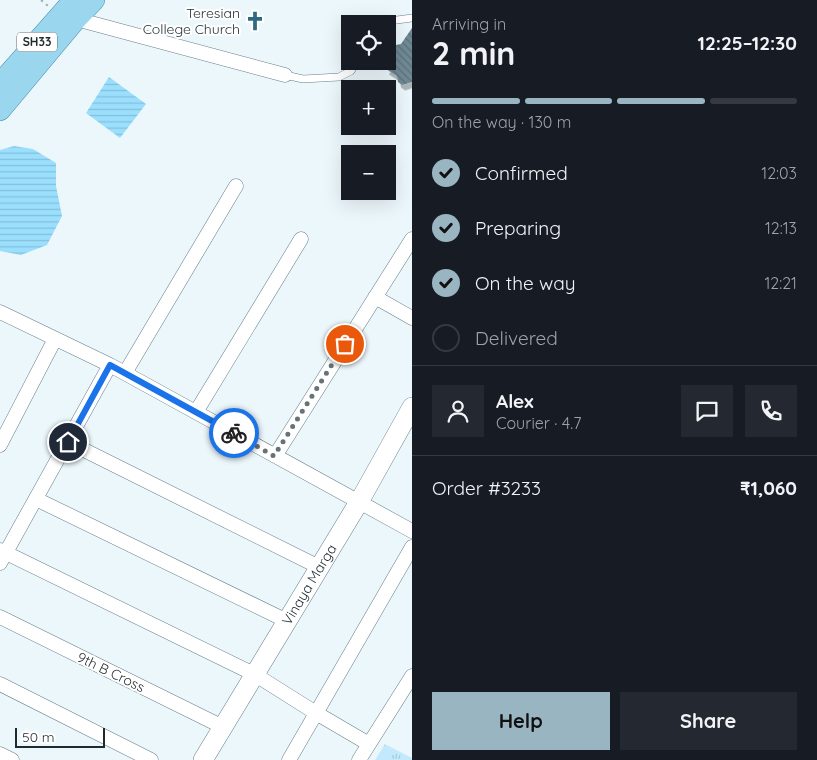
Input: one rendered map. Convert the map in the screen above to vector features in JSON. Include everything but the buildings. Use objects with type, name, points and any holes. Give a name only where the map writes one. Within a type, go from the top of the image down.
[{"type":"main road","points":[[0,110],[75,10],[94,0]]},
{"type":"main road","name":"SH33","points":[[0,84],[75,10]]},
{"type":"street","points":[[75,10],[285,75]]},
{"type":"street","points":[[125,373],[236,186]]},
{"type":"street","points":[[196,412],[301,239]]},
{"type":"street","points":[[274,456],[412,239]]},
{"type":"street","points":[[375,297],[412,318]]},
{"type":"street","points":[[0,312],[110,365],[412,531]]},
{"type":"street","points":[[0,445],[55,339]]},
{"type":"street","points":[[110,365],[36,499],[2,555],[254,674],[369,744]]},
{"type":"street","name":"Vinaya Marga","points":[[203,760],[359,502],[412,407]]},
{"type":"street","points":[[68,442],[319,567]]},
{"type":"street","points":[[36,499],[287,621]]},
{"type":"street","points":[[289,760],[412,547]]},
{"type":"street","name":"9th B Cross","points":[[0,616],[223,727]]},
{"type":"street","points":[[359,760],[412,676]]},
{"type":"street","points":[[0,684],[151,760]]},
{"type":"street","points":[[0,754],[12,760]]},
{"type":"lane","points":[[396,20],[412,18]]},
{"type":"lane","points":[[285,75],[303,80],[339,77],[351,70]]},
{"type":"green space","points":[[385,744],[412,758],[412,760],[375,760]]},
{"type":"shaded area","points":[[109,77],[146,104],[120,138],[86,113]]},
{"type":"shaded area","points":[[14,146],[33,149],[56,163],[56,186],[62,216],[47,245],[21,255],[0,251],[0,150]]},
{"type":"way so far","points":[[234,433],[274,456],[345,344]]},
{"type":"place","name":"Teresian College Church","points":[[255,21]]},
{"type":"route","points":[[68,442],[110,365],[234,433]]}]
